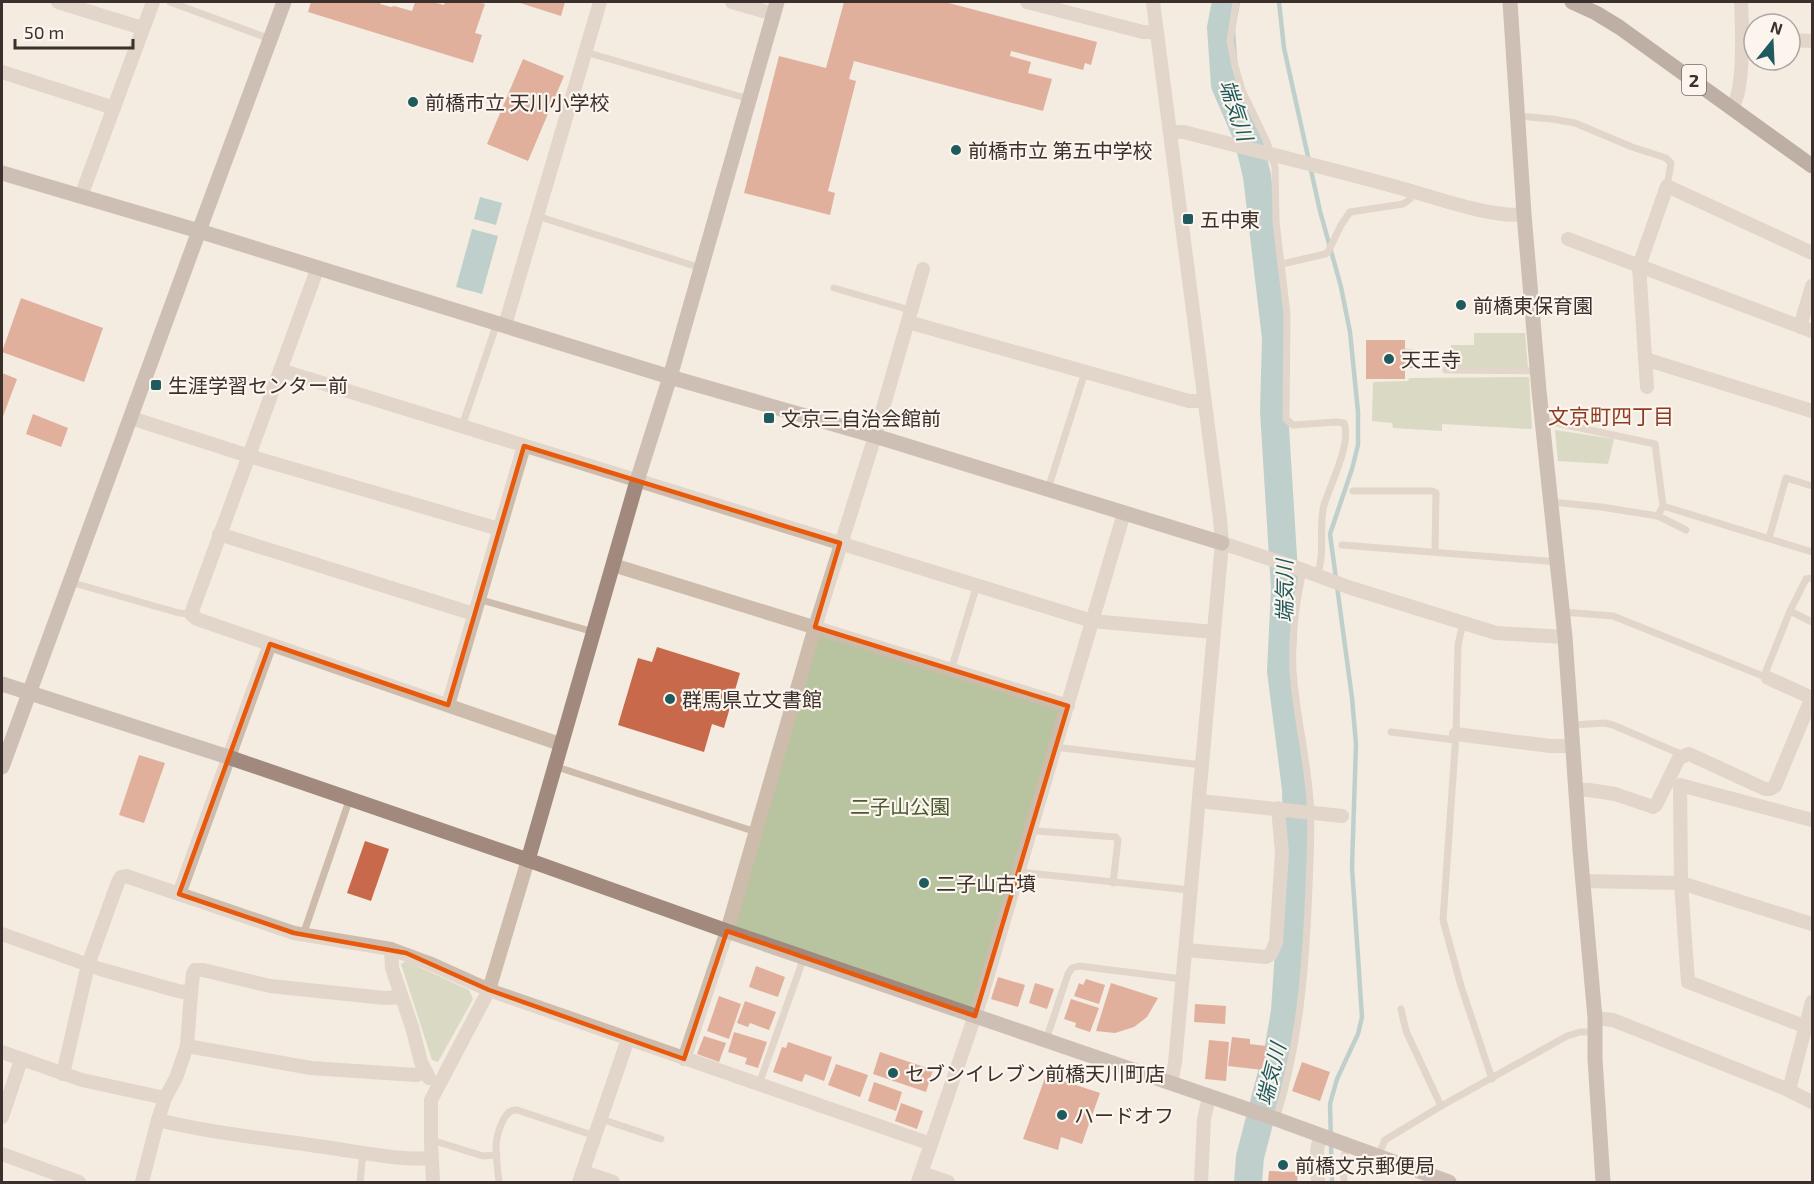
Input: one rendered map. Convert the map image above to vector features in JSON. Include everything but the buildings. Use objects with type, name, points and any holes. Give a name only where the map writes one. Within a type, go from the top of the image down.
[{"type":"main road","name":"2","points":[[1572,2],[1619,27],[1812,166]]},
{"type":"street","points":[[58,2],[142,28]]},
{"type":"street","points":[[81,196],[153,2]]},
{"type":"street","points":[[2,767],[284,2]]},
{"type":"street","points":[[501,324],[537,216],[600,2]]},
{"type":"street","points":[[432,1182],[430,1106],[438,1084],[489,990],[776,8],[732,2]]},
{"type":"street","points":[[1027,2],[1143,32],[1157,32]]},
{"type":"street","points":[[1153,2],[1222,543],[1186,950],[1171,1083]]},
{"type":"street","points":[[1510,2],[1524,214],[1572,725],[1595,1025],[1603,1182]]},
{"type":"street","points":[[2,72],[114,108]]},
{"type":"street","points":[[1732,107],[1737,98],[1742,72]]},
{"type":"street","points":[[1171,132],[1184,132],[1490,212],[1524,214]]},
{"type":"street","points":[[2,173],[318,267],[670,377],[875,436],[1222,543],[1348,587],[1496,633],[1565,637]]},
{"type":"street","points":[[1647,387],[1639,266],[1668,186],[1812,253]]},
{"type":"street","points":[[1568,239],[1806,329],[1812,286]]},
{"type":"street","points":[[318,267],[190,614],[197,619],[560,744]]},
{"type":"street","points":[[684,1059],[727,931],[815,627],[875,436],[923,269]]},
{"type":"street","points":[[909,316],[1085,372],[1189,401],[1204,401]]},
{"type":"street","points":[[1645,359],[1812,411]]},
{"type":"street","points":[[280,370],[1092,621],[1214,632]]},
{"type":"street","points":[[131,418],[249,456],[499,529]]},
{"type":"street","points":[[448,705],[524,446]]},
{"type":"street","points":[[948,1182],[920,1178],[975,1016],[1124,513]]},
{"type":"street","points":[[219,534],[474,614]]},
{"type":"street","points":[[613,565],[1068,706]]},
{"type":"street","points":[[179,894],[270,644]]},
{"type":"street","points":[[1576,790],[1615,794],[1653,807],[1679,758],[1693,754],[1765,789],[1770,789],[1775,786],[1812,698],[1768,678]]},
{"type":"street","points":[[2,684],[350,798],[727,931],[1276,1119],[1449,1182]]},
{"type":"street","points":[[1456,737],[1573,746]]},
{"type":"street","points":[[1809,1028],[1688,982],[1681,883],[1680,785],[1812,820]]},
{"type":"street","points":[[1199,801],[1342,816]]},
{"type":"street","points":[[1186,950],[1266,957],[1271,954],[1276,942],[1282,853],[1278,808]]},
{"type":"street","points":[[63,1074],[88,965],[121,877],[132,877],[302,935],[391,949],[414,956],[489,990],[932,1144]]},
{"type":"street","points":[[1583,881],[1681,883],[1812,924]]},
{"type":"street","points":[[2,934],[88,965],[191,993]]},
{"type":"street","points":[[391,949],[392,968],[425,1071],[438,1084]]},
{"type":"street","points":[[142,1182],[165,1098],[176,1078],[187,1046],[195,970],[270,986],[386,998],[401,997]]},
{"type":"street","points":[[1789,1090],[1809,1028],[1812,1002]]},
{"type":"street","points":[[1595,1025],[1613,1020],[1789,1090],[1812,1102]]},
{"type":"street","points":[[613,1182],[581,1177],[628,1039]]},
{"type":"street","points":[[187,1046],[311,1068],[416,1075],[425,1071]]},
{"type":"street","points":[[2,1052],[63,1074],[165,1098]]},
{"type":"street","points":[[2,1117],[21,1060]]},
{"type":"street","points":[[1201,1182],[1204,1119],[1209,1097]]},
{"type":"street","points":[[158,1120],[199,1129],[363,1152],[421,1159],[431,1158]]},
{"type":"street","points":[[1318,1182],[1317,1150],[1320,1135]]},
{"type":"street","points":[[2,1154],[80,1182]]},
{"type":"lane","points":[[170,2],[270,39]]},
{"type":"lane","points":[[1236,2],[1230,41],[1235,66],[1242,90],[1273,156],[1275,167],[1276,222],[1287,314],[1286,419],[1293,425],[1337,422],[1344,423],[1346,426],[1344,444],[1322,515],[1321,565],[1317,575]]},
{"type":"lane","points":[[585,52],[749,99]]},
{"type":"lane","points":[[1517,116],[1575,123],[1632,147],[1666,158],[1671,163],[1668,186]]},
{"type":"lane","points":[[1282,264],[1325,254],[1350,212],[1403,204],[1410,199],[1412,191]]},
{"type":"lane","points":[[537,216],[701,267]]},
{"type":"lane","points":[[834,288],[909,316]]},
{"type":"lane","points":[[462,426],[501,324]]},
{"type":"lane","points":[[1446,370],[1538,371]]},
{"type":"lane","points":[[1048,490],[1085,372]]},
{"type":"lane","points":[[1543,420],[1654,444],[1663,506],[1658,516]]},
{"type":"lane","points":[[1769,538],[1786,478],[1812,486]]},
{"type":"lane","points":[[1353,491],[1432,491],[1436,493],[1435,552]]},
{"type":"lane","points":[[1552,502],[1658,516],[1686,530]]},
{"type":"lane","points":[[1663,506],[1812,552]]},
{"type":"lane","points":[[1342,545],[1558,562]]},
{"type":"lane","points":[[1276,1119],[1295,1041],[1302,994],[1308,902],[1311,812],[1293,681],[1295,625],[1303,570]]},
{"type":"lane","points":[[1768,678],[1766,671],[1790,611],[1806,579],[1812,579]]},
{"type":"lane","points":[[70,582],[179,614],[190,614]]},
{"type":"lane","points":[[951,670],[977,585]]},
{"type":"lane","points":[[478,599],[594,632]]},
{"type":"lane","points":[[1790,611],[1812,621]]},
{"type":"lane","points":[[1563,612],[1613,616],[1768,678]]},
{"type":"lane","points":[[1463,623],[1458,645],[1456,737],[1443,920],[1461,986],[1492,1079]]},
{"type":"lane","points":[[1572,725],[1605,723],[1613,725],[1683,755]]},
{"type":"lane","points":[[1391,732],[1456,737]]},
{"type":"lane","points":[[1055,747],[1202,765]]},
{"type":"lane","points":[[554,766],[756,832]]},
{"type":"lane","points":[[302,935],[350,798]]},
{"type":"lane","points":[[1031,829],[1116,837],[1118,840],[1113,882]]},
{"type":"lane","points":[[1019,870],[1028,873],[1190,890]]},
{"type":"lane","points":[[759,1084],[804,957]]},
{"type":"lane","points":[[1046,1040],[1072,968],[1079,966],[1182,979]]},
{"type":"lane","points":[[1401,1009],[1406,1031],[1441,1106]]},
{"type":"lane","points":[[1378,1156],[1385,1140],[1441,1106],[1567,1036],[1595,1025]]},
{"type":"lane","points":[[499,1182],[497,1140],[505,1116],[513,1109],[596,1136]]},
{"type":"lane","points":[[601,1119],[661,1139]]},
{"type":"lane","points":[[430,1142],[438,1142],[483,1156],[497,1155]]},
{"type":"lane","points":[[1344,1182],[1343,1163],[1347,1144]]},
{"type":"lane","points":[[360,1182],[363,1152]]},
{"type":"highlighted area","points":[[524,446],[840,543],[815,627],[1068,706],[975,1016],[727,931],[684,1059],[489,990],[406,953],[294,933],[179,894],[270,644],[448,705]]},
{"type":"green space","points":[[1474,333],[1525,333],[1528,368],[1451,367],[1451,345],[1474,345]]},
{"type":"green space","points":[[1529,377],[1532,429],[1442,424],[1442,431],[1393,428],[1392,423],[1372,421],[1373,382],[1408,381],[1409,378]]},
{"type":"green space","points":[[1555,430],[1614,439],[1608,464],[1558,461]]},
{"type":"green space","name":"二子山公園","points":[[815,627],[1068,706],[975,1016],[727,931]]},
{"type":"green space","points":[[406,961],[469,990],[473,999],[438,1062],[432,1060],[401,964]]},
{"type":"water","points":[[480,197],[502,203],[496,225],[474,219]]},
{"type":"water","points":[[472,229],[498,236],[482,294],[456,287]]},
{"type":"waterway","name":"端気川","points":[[1226,2],[1221,28],[1225,85],[1248,138],[1257,176],[1276,338],[1274,411],[1285,589],[1281,671],[1296,789],[1297,833],[1285,1011],[1279,1046],[1250,1157],[1248,1182]]},
{"type":"waterway","points":[[1279,2],[1284,48],[1320,211],[1341,287],[1350,332],[1358,412],[1358,445],[1330,534],[1356,744],[1352,867],[1362,1017],[1358,1034],[1337,1079],[1330,1104],[1332,1182]]},
{"type":"place","name":"前橋市立 天川小学校","points":[[413,102]]},
{"type":"place","name":"前橋市立 第五中学校","points":[[956,150]]},
{"type":"place","name":"五中東","points":[[1188,219]]},
{"type":"place","name":"前橋東保育園","points":[[1461,305]]},
{"type":"place","name":"天王寺","points":[[1389,359]]},
{"type":"place","name":"生涯学習センター前","points":[[156,385]]},
{"type":"place","name":"文京三自治会館前","points":[[769,418]]},
{"type":"place","name":"群馬県立文書館","points":[[670,699]]},
{"type":"place","name":"二子山古墳","points":[[924,883]]},
{"type":"place","name":"セブンイレブン前橋天川町店","points":[[893,1073]]},
{"type":"place","name":"ハードオフ","points":[[1062,1115]]},
{"type":"place","name":"前橋文京郵便局","points":[[1283,1165]]},
{"type":"district","name":"文京町四丁目","points":[[1611,415]]}]
